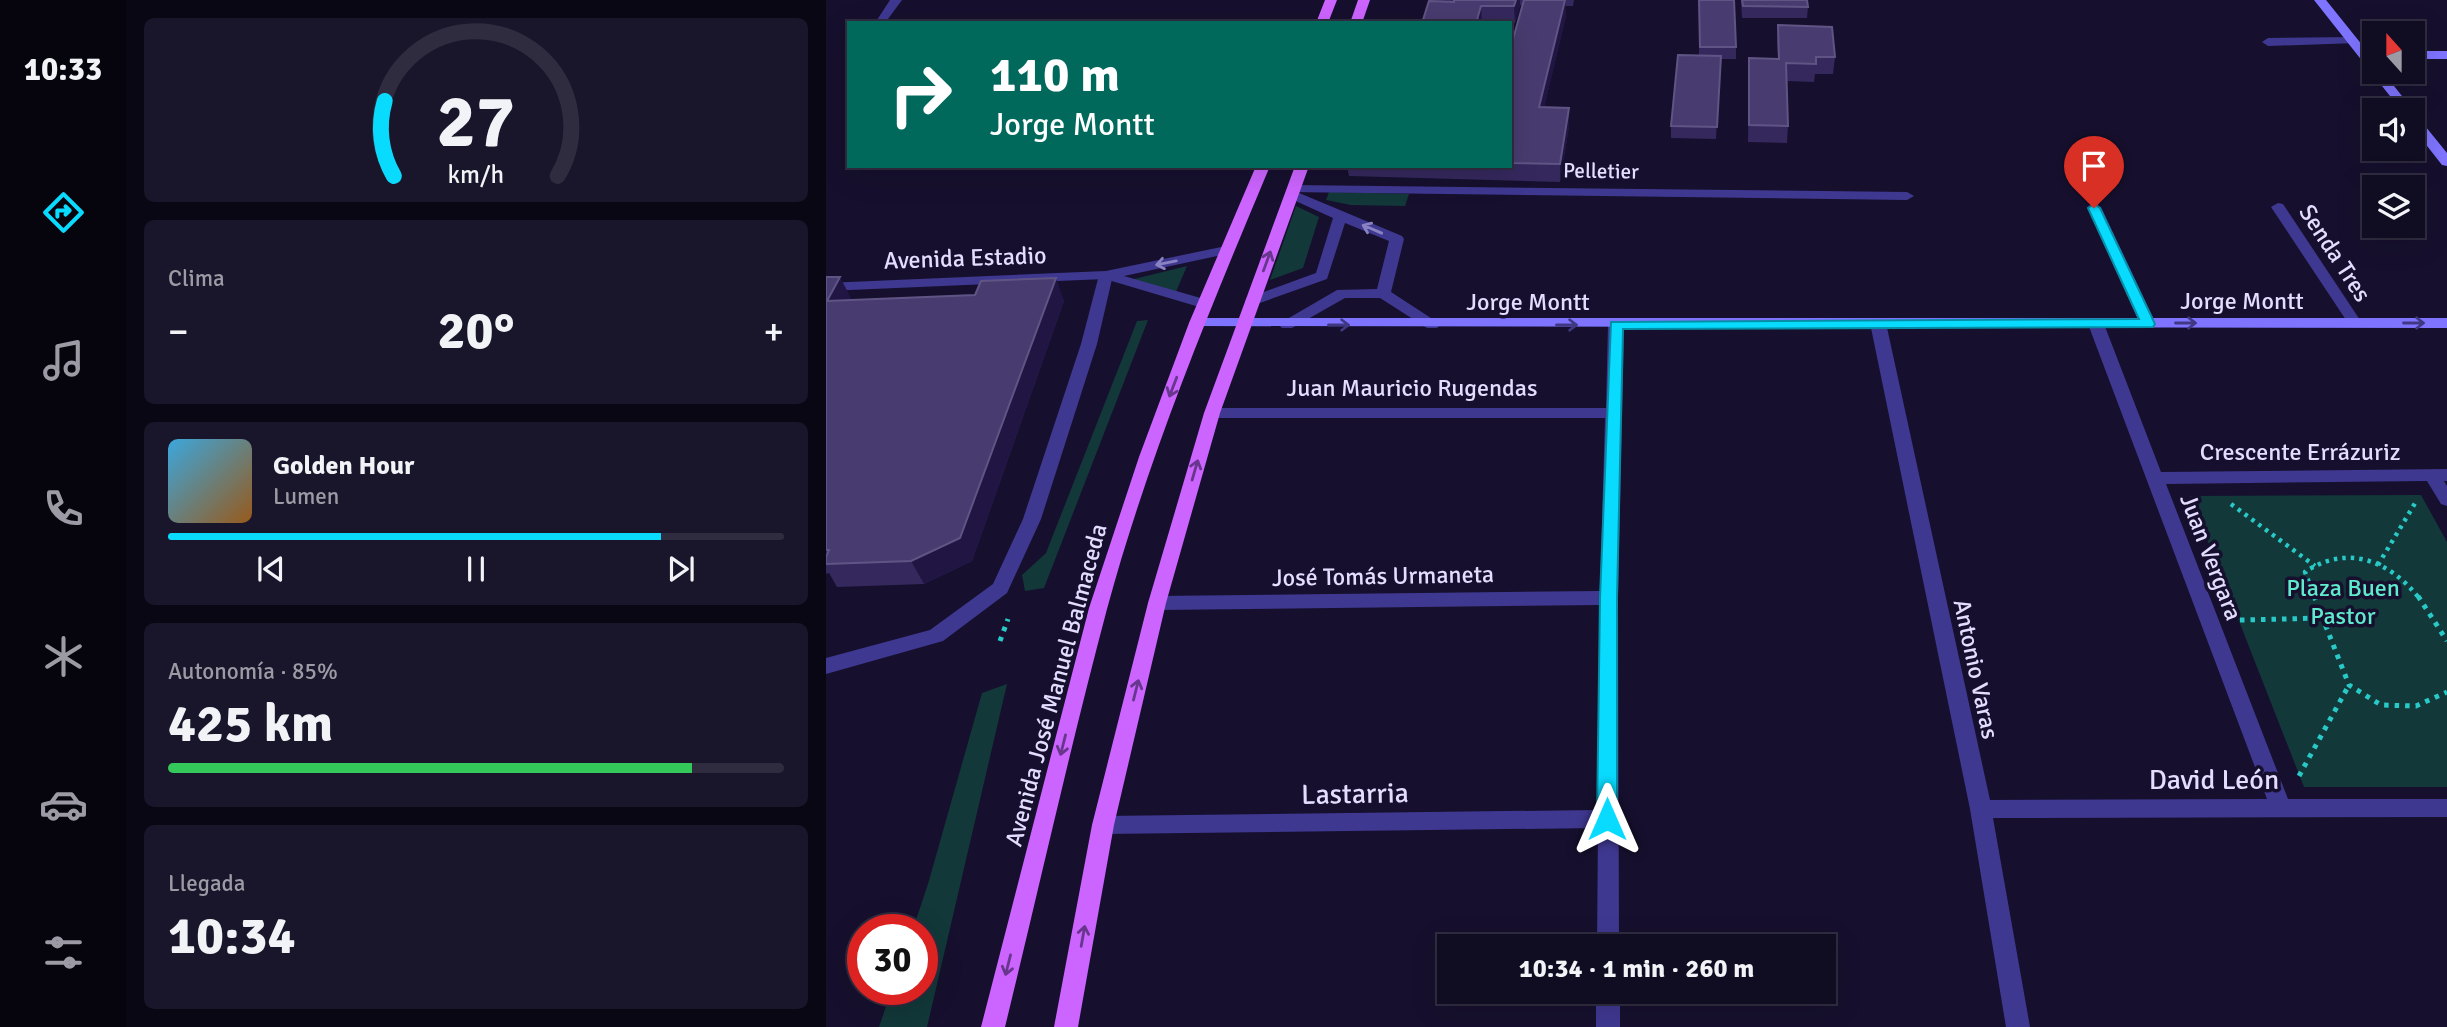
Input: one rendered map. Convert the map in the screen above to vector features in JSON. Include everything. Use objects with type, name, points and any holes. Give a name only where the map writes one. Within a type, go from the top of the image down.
[{"type":"main road","points":[[1323,21],[1331,0]]},
{"type":"main road","points":[[1357,21],[1364,0]]},
{"type":"main road","name":"Avenida José Manuel Balmaceda","points":[[993,1027],[1098,608],[1147,457],[1226,250],[1262,168]]},
{"type":"main road","points":[[1066,1027],[1103,825],[1157,603],[1212,413],[1301,168]]},
{"type":"street","points":[[880,21],[896,0]]},
{"type":"street","points":[[2320,0],[2362,49]]},
{"type":"street","points":[[2268,42],[2353,41]]},
{"type":"street","points":[[2426,55],[2447,55]]},
{"type":"street","points":[[2386,84],[2397,98]]},
{"type":"street","points":[[2425,134],[2447,162]]},
{"type":"street","points":[[1293,192],[1340,216],[1397,239],[1383,294]]},
{"type":"street","name":"Pelletier","points":[[1293,192],[1907,196]]},
{"type":"street","name":"Senda Tres","points":[[2278,207],[2355,323]]},
{"type":"street","points":[[2094,208],[2148,324]]},
{"type":"street","points":[[1322,276],[1340,216]]},
{"type":"street","name":"Avenida Estadio","points":[[826,287],[1106,275],[1226,250]]},
{"type":"street","points":[[826,666],[936,636],[1000,588],[1032,519],[1089,344],[1106,275]]},
{"type":"street","name":"Avenida Estadio","points":[[1106,275],[1206,304]]},
{"type":"street","points":[[1252,301],[1322,276]]},
{"type":"street","points":[[1322,276],[1342,293]]},
{"type":"street","points":[[1287,324],[1342,293],[1383,294],[1432,325]]},
{"type":"street","name":"Jorge Montt","points":[[1197,323],[2447,323]]},
{"type":"street","name":"Antonio Varas","points":[[1878,323],[1981,809],[2018,1027]]},
{"type":"street","name":"Juan Vergara","points":[[2096,324],[2281,808]]},
{"type":"street","points":[[1608,934],[1609,598],[1616,325]]},
{"type":"street","name":"Juan Mauricio Rugendas","points":[[1212,413],[1612,413]]},
{"type":"street","points":[[2440,475],[2447,500]]},
{"type":"street","name":"Crescente Errázuriz","points":[[2154,478],[2440,475]]},
{"type":"street","name":"José Tomás Urmaneta","points":[[1157,603],[1609,598]]},
{"type":"street","name":"David León","points":[[1981,809],[2447,808]]},
{"type":"street","name":"Lastarria","points":[[1103,825],[1607,819]]},
{"type":"street","points":[[1608,1004],[1608,1027]]},
{"type":"path","points":[[2378,565],[2440,475]]},
{"type":"path","points":[[2227,500],[2315,566]]},
{"type":"path","points":[[2446,694],[2416,706],[2381,705],[2349,685],[2305,572],[2326,559],[2356,556],[2400,575],[2428,605],[2447,641]]},
{"type":"path","points":[[2209,620],[2323,618]]},
{"type":"path","points":[[2281,808],[2349,685]]},
{"type":"green space","points":[[1329,192],[1409,194],[1405,206],[1351,205],[1326,200]]},
{"type":"green space","points":[[1296,206],[1319,217],[1303,268],[1270,280]]},
{"type":"green space","points":[[1187,266],[1175,294],[1130,280]]},
{"type":"green space","points":[[1148,320],[1044,588],[1025,591],[1022,575],[1046,553],[1137,321]]},
{"type":"green space","name":"Plaza Buen Pastor","points":[[2421,495],[2447,542],[2447,787],[2304,787],[2190,496]]},
{"type":"green space","points":[[1007,684],[938,980],[938,914],[918,914],[982,693]]},
{"type":"green space","points":[[887,1005],[932,1005],[927,1027],[879,1027]]},
{"type":"building","points":[[1516,0],[1514,6],[1481,6],[1477,21],[1423,21],[1429,1]]},
{"type":"building","points":[[1524,0],[1565,0],[1539,107],[1569,108],[1560,164],[1512,163],[1512,43]]},
{"type":"building","points":[[1699,0],[1734,0],[1736,47],[1700,47]]},
{"type":"building","points":[[1742,0],[1807,0],[1808,7],[1743,6]]},
{"type":"building","points":[[1778,25],[1832,27],[1835,57],[1816,57],[1816,64],[1786,63],[1788,126],[1749,125],[1749,58],[1779,59]]},
{"type":"building","points":[[1678,55],[1721,56],[1717,127],[1671,126]]},
{"type":"building","points":[[826,277],[840,277],[827,301],[975,295],[981,281],[1056,278],[960,538],[911,561],[826,564],[829,550],[826,550]]},
{"type":"route","points":[[1607,819],[1612,413],[1616,325],[1940,322],[2148,324],[2094,208]]}]
